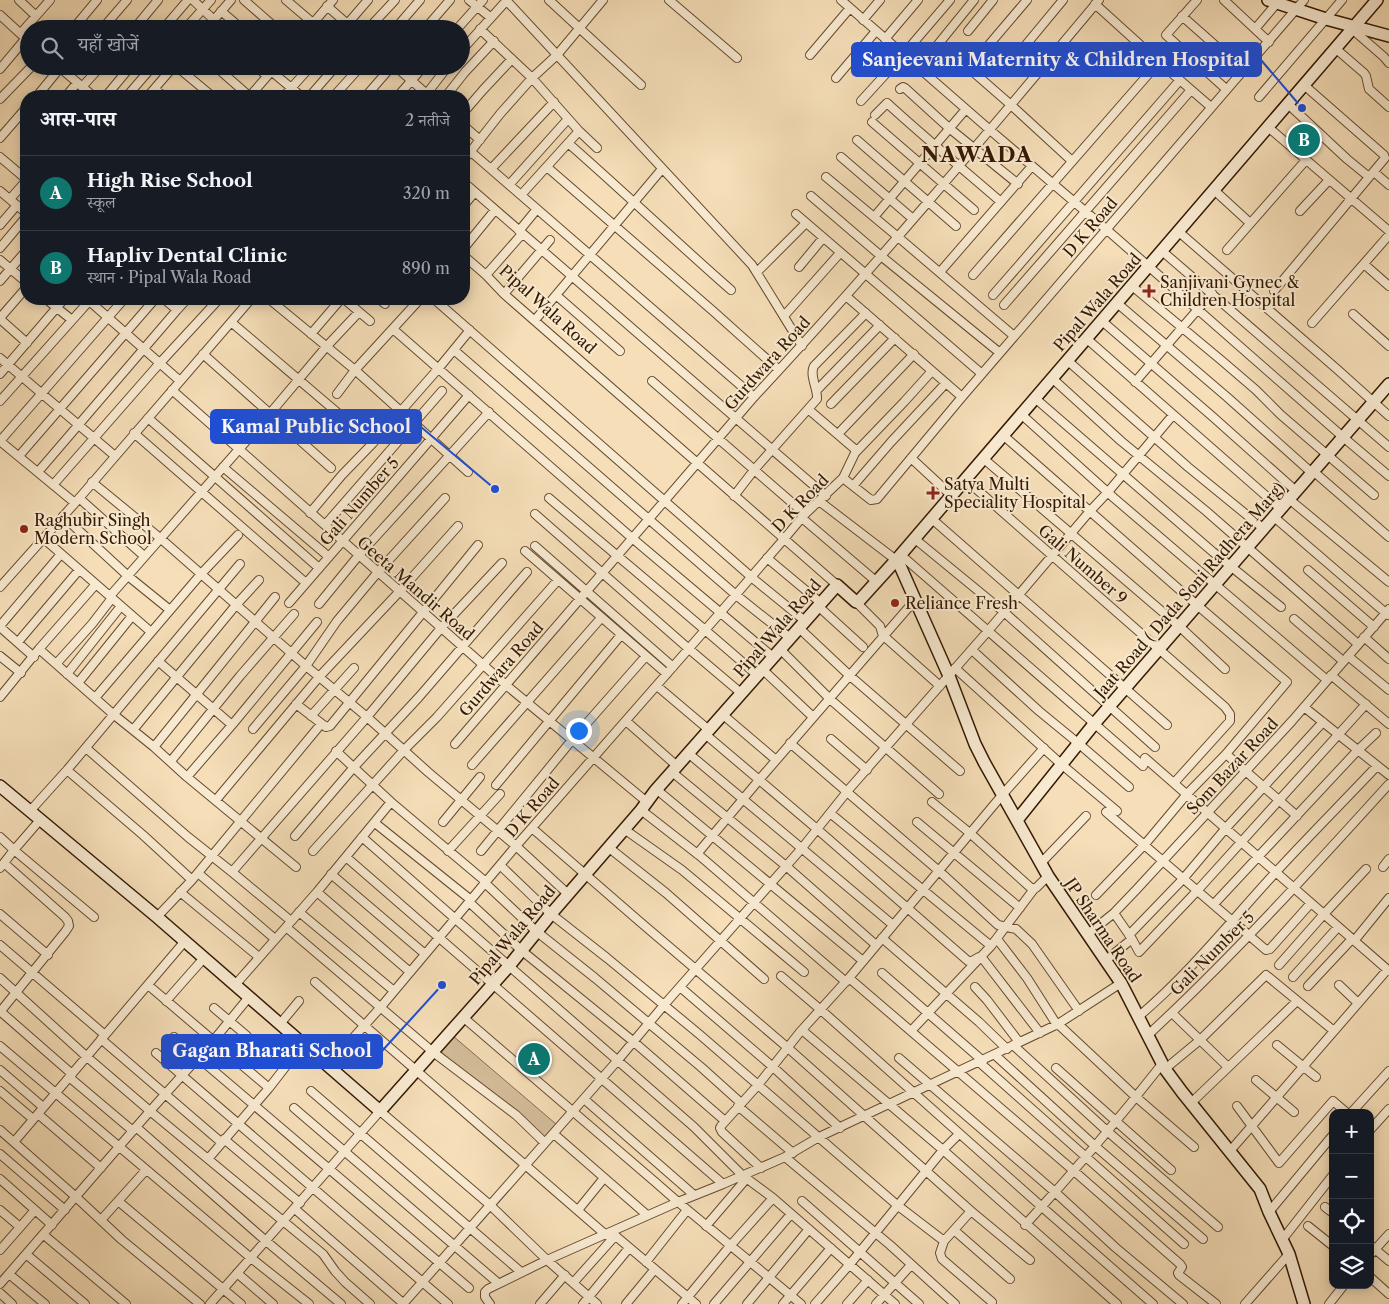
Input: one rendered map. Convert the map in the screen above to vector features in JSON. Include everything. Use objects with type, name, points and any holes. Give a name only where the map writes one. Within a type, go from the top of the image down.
[{"type":"street","points":[[18,0],[36,16]]},
{"type":"street","points":[[34,20],[50,0]]},
{"type":"street","points":[[80,20],[97,0]]},
{"type":"street","points":[[110,20],[127,0]]},
{"type":"street","points":[[141,20],[158,0]]},
{"type":"street","points":[[171,20],[188,0]]},
{"type":"street","points":[[193,0],[214,20],[231,0]]},
{"type":"street","points":[[193,20],[211,0]]},
{"type":"street","points":[[244,0],[266,20]]},
{"type":"street","points":[[286,0],[304,20]]},
{"type":"street","points":[[353,20],[368,0]]},
{"type":"street","points":[[376,20],[395,0]]},
{"type":"street","points":[[403,20],[420,0]]},
{"type":"street","points":[[433,20],[450,0]]},
{"type":"street","points":[[469,0],[490,18]]},
{"type":"street","points":[[465,20],[483,0]]},
{"type":"street","points":[[470,40],[506,0],[752,265],[802,346]]},
{"type":"street","points":[[470,153],[500,114],[532,78],[557,55],[603,0]]},
{"type":"street","points":[[669,0],[737,58]]},
{"type":"street","points":[[841,0],[1389,476]]},
{"type":"street","points":[[863,20],[880,0]]},
{"type":"street","points":[[885,39],[918,0]]},
{"type":"street","points":[[861,101],[950,0]]},
{"type":"street","points":[[927,58],[974,0]]},
{"type":"street","points":[[968,31],[993,0]]},
{"type":"street","points":[[987,46],[1027,0]]},
{"type":"street","points":[[1010,64],[1063,0]]},
{"type":"street","points":[[1197,0],[1167,32],[1166,36],[1226,89]]},
{"type":"street","points":[[1224,0],[1269,42]]},
{"type":"street","name":"D K Road","points":[[328,1066],[380,1008],[516,846],[804,516],[843,478],[871,500],[875,500],[1304,0]]},
{"type":"street","points":[[1259,97],[1342,0]]},
{"type":"street","name":"Pipal Wala Road","points":[[470,261],[504,294],[836,585],[856,602],[860,601],[1036,399],[1376,0]]},
{"type":"street","points":[[553,1],[579,28],[641,85]]},
{"type":"street","points":[[315,20],[331,2],[343,20]]},
{"type":"street","points":[[1097,2],[1159,62],[1211,107]]},
{"type":"street","name":"Gurdwara Road","points":[[455,744],[696,463],[898,237],[1097,2]]},
{"type":"street","points":[[1255,29],[1272,2],[1353,28],[1389,36]]},
{"type":"street","points":[[810,55],[850,8]]},
{"type":"street","points":[[221,11],[232,20]]},
{"type":"street","points":[[0,15],[20,33]]},
{"type":"street","points":[[1182,16],[1243,70]]},
{"type":"street","points":[[480,28],[532,78],[579,131],[597,148]]},
{"type":"street","points":[[1353,28],[1389,63]]},
{"type":"street","points":[[836,78],[876,31]]},
{"type":"street","points":[[470,67],[494,41]]},
{"type":"street","points":[[0,69],[20,43]]},
{"type":"street","points":[[940,43],[1072,161]]},
{"type":"street","points":[[1335,48],[1364,73],[1369,90],[1389,107]]},
{"type":"street","points":[[470,105],[512,59]]},
{"type":"street","points":[[973,275],[1159,62]]},
{"type":"street","points":[[0,99],[23,75]]},
{"type":"street","points":[[43,90],[56,75]]},
{"type":"street","points":[[70,75],[86,90]]},
{"type":"street","points":[[74,90],[91,75]]},
{"type":"street","points":[[111,90],[124,75]]},
{"type":"street","points":[[132,90],[145,75]]},
{"type":"street","points":[[154,89],[167,75]]},
{"type":"street","points":[[186,75],[205,90]]},
{"type":"street","points":[[225,75],[242,90]]},
{"type":"street","points":[[254,90],[267,75]]},
{"type":"street","points":[[276,75],[294,90]]},
{"type":"street","points":[[292,88],[303,75]]},
{"type":"street","points":[[315,90],[328,75]]},
{"type":"street","points":[[339,90],[353,75]]},
{"type":"street","points":[[372,90],[386,75]]},
{"type":"street","points":[[406,75],[421,90]]},
{"type":"street","points":[[403,90],[416,75]]},
{"type":"street","points":[[431,90],[442,75]]},
{"type":"street","points":[[451,90],[463,75]]},
{"type":"street","points":[[993,295],[1180,80]]},
{"type":"street","points":[[1274,291],[1387,158],[1304,85]]},
{"type":"street","points":[[900,89],[905,88],[949,128],[1018,184]]},
{"type":"street","points":[[1004,305],[1191,90]]},
{"type":"street","points":[[492,170],[554,102]]},
{"type":"street","points":[[974,210],[919,163],[873,119],[887,103],[1001,202]]},
{"type":"street","points":[[1288,104],[1347,159],[1389,185]]},
{"type":"street","points":[[874,217],[966,109]]},
{"type":"street","points":[[0,138],[20,115]]},
{"type":"street","points":[[509,184],[568,119]]},
{"type":"street","points":[[1268,127],[1389,231]]},
{"type":"street","points":[[470,131],[480,140]]},
{"type":"street","points":[[521,195],[579,131]]},
{"type":"street","points":[[857,140],[956,226]]},
{"type":"street","points":[[568,143],[731,290]]},
{"type":"street","points":[[470,155],[509,184],[754,397]]},
{"type":"street","points":[[0,157],[20,175]]},
{"type":"street","points":[[841,158],[913,219]]},
{"type":"street","points":[[1227,250],[1306,160]]},
{"type":"street","points":[[940,272],[1032,166]]},
{"type":"street","points":[[547,167],[779,370]]},
{"type":"street","points":[[535,320],[662,169]]},
{"type":"street","points":[[826,177],[1014,336]]},
{"type":"street","points":[[1300,211],[1329,180]]},
{"type":"street","points":[[10,199],[20,187]]},
{"type":"street","points":[[470,188],[826,496]]},
{"type":"street","points":[[1214,190],[1250,223]]},
{"type":"street","points":[[0,191],[20,207]]},
{"type":"street","points":[[470,197],[474,192]]},
{"type":"street","points":[[811,196],[1000,353]]},
{"type":"street","points":[[0,226],[17,205]]},
{"type":"street","points":[[486,275],[537,209]]},
{"type":"street","points":[[470,241],[495,210]]},
{"type":"street","points":[[796,214],[982,374]]},
{"type":"street","points":[[0,248],[20,220]]},
{"type":"street","points":[[756,272],[806,223]]},
{"type":"street","points":[[1179,232],[1389,416]]},
{"type":"street","points":[[1312,323],[1389,235]]},
{"type":"street","points":[[799,267],[823,238]]},
{"type":"street","points":[[504,294],[550,240]]},
{"type":"street","points":[[1162,251],[1212,292],[1389,447]]},
{"type":"street","points":[[784,316],[840,253]]},
{"type":"street","points":[[0,281],[20,258]]},
{"type":"street","points":[[0,260],[20,277]]},
{"type":"street","points":[[1364,264],[1389,286]]},
{"type":"street","points":[[1132,286],[1249,384],[1281,415],[1374,496]]},
{"type":"street","points":[[1135,382],[1212,292]]},
{"type":"street","points":[[20,295],[0,318],[27,343]]},
{"type":"street","points":[[556,295],[620,351]]},
{"type":"street","points":[[846,296],[962,397]]},
{"type":"street","points":[[1117,303],[1389,537]]},
{"type":"street","points":[[53,305],[72,320]]},
{"type":"street","points":[[0,374],[59,305]]},
{"type":"street","points":[[0,402],[84,305]]},
{"type":"street","points":[[95,305],[143,350],[180,381]]},
{"type":"street","points":[[119,305],[0,441],[144,556]]},
{"type":"street","points":[[19,456],[150,305]]},
{"type":"street","points":[[171,305],[177,310]]},
{"type":"street","points":[[38,472],[182,305]]},
{"type":"street","points":[[53,485],[213,305]]},
{"type":"street","points":[[0,587],[77,501],[246,305]]},
{"type":"street","points":[[276,305],[355,370],[468,472]]},
{"type":"street","points":[[311,334],[335,305]]},
{"type":"street","points":[[347,305],[370,321]]},
{"type":"street","points":[[336,394],[355,370],[415,305]]},
{"type":"street","points":[[441,305],[752,577],[802,624],[849,675],[960,772]]},
{"type":"street","points":[[56,664],[92,624],[144,556],[239,450],[326,346],[359,312]]},
{"type":"street","points":[[734,496],[754,470],[817,399],[812,368],[866,313]]},
{"type":"street","points":[[1353,314],[1389,346]]},
{"type":"street","points":[[1102,321],[1213,416],[1292,495],[1389,582]]},
{"type":"street","points":[[231,322],[373,443]]},
{"type":"street","points":[[817,390],[880,325]]},
{"type":"street","points":[[393,329],[720,613],[776,653],[939,794]]},
{"type":"street","points":[[310,512],[373,443],[470,330]]},
{"type":"street","points":[[831,404],[895,338]]},
{"type":"street","points":[[1087,339],[1173,415],[1277,513],[1388,613]]},
{"type":"street","points":[[454,350],[736,595],[790,638]]},
{"type":"street","points":[[203,354],[331,468]]},
{"type":"street","points":[[838,434],[914,354]]},
{"type":"street","points":[[0,359],[115,456]]},
{"type":"street","points":[[1068,361],[1188,467],[1264,529]]},
{"type":"street","points":[[843,478],[857,451],[932,371]]},
{"type":"street","points":[[1053,379],[1139,456],[1206,511],[1247,548],[1361,641],[1389,659]]},
{"type":"street","points":[[652,381],[754,470],[877,582]]},
{"type":"street","points":[[853,486],[946,383]]},
{"type":"street","name":"Jaat Road ( Dada Soni Radhera Marg)","points":[[1017,820],[1094,724],[1389,384]]},
{"type":"street","name":"Geeta Mandir Road","points":[[172,390],[462,647],[593,758],[697,854],[911,1031],[1074,1170],[1180,1264],[1182,1267],[1178,1273],[1179,1275],[1216,1304]]},
{"type":"street","points":[[325,525],[442,391]]},
{"type":"street","name":"Gali Number 5","points":[[289,603],[469,395]]},
{"type":"street","points":[[1036,399],[1281,607]]},
{"type":"street","points":[[808,409],[857,451]]},
{"type":"street","points":[[318,604],[359,555],[488,412]]},
{"type":"street","points":[[1022,415],[1215,584],[1389,724]]},
{"type":"street","points":[[0,945],[164,1094],[223,1141],[404,1304],[802,848],[847,792],[972,650],[1173,415]]},
{"type":"street","points":[[148,418],[319,568]]},
{"type":"street","points":[[134,433],[306,583]]},
{"type":"street","points":[[1004,436],[1197,606],[1287,682],[1226,754],[1187,794],[1096,896]]},
{"type":"street","points":[[911,458],[952,496]]},
{"type":"street","points":[[984,459],[1179,626],[1226,669]]},
{"type":"street","points":[[224,467],[329,557]]},
{"type":"street","name":"Gali Number 9","points":[[966,480],[1225,707],[1230,714],[1230,721],[1174,783]]},
{"type":"street","points":[[92,482],[160,538],[306,666],[386,733],[498,830],[568,894]]},
{"type":"street","points":[[253,729],[306,666],[337,621],[378,572],[445,498]]},
{"type":"street","points":[[549,498],[616,556],[813,717]]},
{"type":"street","points":[[819,501],[898,558],[988,631],[1143,766]]},
{"type":"street","points":[[535,514],[689,650],[741,693]]},
{"type":"street","points":[[62,516],[128,576],[170,610]]},
{"type":"street","points":[[932,519],[1167,725]]},
{"type":"street","points":[[216,800],[296,704],[400,592],[458,526]]},
{"type":"street","points":[[95,698],[201,574],[238,535]]},
{"type":"street","points":[[43,538],[152,632]]},
{"type":"street","points":[[915,539],[1004,612],[1155,747]]},
{"type":"street","points":[[296,704],[329,728],[478,545]]},
{"type":"street","points":[[535,546],[673,667]]},
{"type":"street","points":[[525,551],[667,674]]},
{"type":"street","points":[[34,657],[0,626],[61,554]]},
{"type":"street","points":[[768,558],[820,604],[864,647]]},
{"type":"street","name":"JP Sharma Road","points":[[898,558],[915,600],[952,672],[975,744],[1048,876],[1121,983],[1164,1066],[1260,1189],[1289,1254],[1304,1304]]},
{"type":"street","points":[[232,872],[367,717],[441,628],[502,563]]},
{"type":"street","points":[[30,811],[86,748],[240,564]]},
{"type":"street","points":[[18,642],[79,570]]},
{"type":"street","points":[[1308,570],[1374,627]]},
{"type":"street","points":[[294,836],[527,572]]},
{"type":"street","points":[[133,730],[236,605],[259,580]]},
{"type":"street","points":[[313,851],[404,750],[438,717],[558,580]]},
{"type":"street","points":[[0,697],[96,584]]},
{"type":"street","name":"Pipal Wala Road","points":[[210,1304],[359,1133],[464,1018],[674,769],[836,585]]},
{"type":"street","points":[[154,747],[275,597]]},
{"type":"street","points":[[697,854],[790,743],[915,600]]},
{"type":"street","points":[[856,602],[880,626],[884,636],[940,686]]},
{"type":"street","points":[[67,674],[90,648],[121,606]]},
{"type":"street","name":"Som Bazar Road","points":[[1088,934],[1114,913],[1388,613]]},
{"type":"street","points":[[170,761],[294,614]]},
{"type":"street","points":[[78,683],[132,616]]},
{"type":"street","points":[[472,765],[601,618]]},
{"type":"street","points":[[1294,619],[1389,690]]},
{"type":"street","points":[[187,777],[317,622]]},
{"type":"street","points":[[496,785],[622,635]]},
{"type":"street","points":[[40,649],[113,714],[296,867]]},
{"type":"street","points":[[972,650],[1039,711],[1128,787]]},
{"type":"street","points":[[0,656],[21,673]]},
{"type":"street","points":[[481,851],[572,740],[646,656]]},
{"type":"street","points":[[158,661],[232,725]]},
{"type":"street","points":[[311,716],[354,668]]},
{"type":"street","points":[[952,672],[1118,812]]},
{"type":"street","points":[[657,686],[759,780],[968,961],[981,957]]},
{"type":"street","points":[[1114,913],[1139,952],[1280,801],[1366,704]]},
{"type":"street","points":[[1304,706],[1357,751],[1389,775]]},
{"type":"street","points":[[722,714],[776,760]]},
{"type":"street","points":[[626,721],[727,818],[786,866],[876,945]]},
{"type":"street","points":[[1106,960],[1130,937],[1183,879],[1226,828],[1323,722]]},
{"type":"street","points":[[157,917],[198,873],[321,724]]},
{"type":"street","points":[[1214,904],[1376,732]]},
{"type":"street","points":[[831,738],[867,770]]},
{"type":"street","points":[[790,743],[939,871],[998,925],[1016,929],[1032,944],[1079,1012]]},
{"type":"street","points":[[86,748],[232,872],[380,1008],[433,1052],[516,1115],[545,1143]]},
{"type":"street","points":[[761,1168],[722,1132],[720,1128],[724,1121],[758,1085],[802,1030],[847,980],[1044,748]]},
{"type":"street","points":[[336,752],[486,883],[536,932],[595,978],[701,1067],[793,1153]]},
{"type":"street","points":[[688,753],[893,925]]},
{"type":"street","points":[[1226,754],[1297,816]]},
{"type":"street","points":[[1145,758],[1388,971],[1230,1151]]},
{"type":"street","points":[[1138,1017],[1163,996],[1276,872],[1377,766]]},
{"type":"street","points":[[67,770],[149,840],[192,880]]},
{"type":"street","points":[[443,822],[480,776]]},
{"type":"street","name":"Gali Number 5","points":[[1148,1035],[1197,989],[1249,935],[1389,784]]},
{"type":"street","points":[[0,786],[157,917],[490,1205],[547,1260],[597,1304]]},
{"type":"street","points":[[656,790],[863,961]]},
{"type":"street","points":[[448,851],[500,794]]},
{"type":"street","points":[[235,985],[317,892],[391,802]]},
{"type":"street","points":[[932,802],[1031,888],[1034,888]]},
{"type":"street","points":[[1106,812],[1233,920],[1263,948],[1268,950],[1311,902]]},
{"type":"street","points":[[830,813],[991,946]]},
{"type":"street","points":[[1041,863],[1086,816]]},
{"type":"street","points":[[40,820],[2,866],[68,921],[69,926],[48,955],[0,1011],[71,1075],[341,1304]]},
{"type":"street","points":[[375,822],[470,901],[521,950],[634,1042],[724,1121]]},
{"type":"street","points":[[917,822],[1020,908]]},
{"type":"street","points":[[532,828],[788,1048],[971,1211],[1030,1260]]},
{"type":"street","points":[[624,829],[682,870],[804,972]]},
{"type":"street","points":[[0,837],[94,916]]},
{"type":"street","points":[[362,837],[694,1127],[744,1176],[832,1248],[895,1304]]},
{"type":"street","points":[[608,847],[666,893],[764,979]]},
{"type":"street","points":[[346,857],[723,1184]]},
{"type":"street","points":[[1383,866],[1389,859]]},
{"type":"street","points":[[500,865],[551,914],[664,1005],[897,1206],[944,1241]]},
{"type":"street","points":[[1279,965],[1366,869]]},
{"type":"street","points":[[198,873],[275,939]]},
{"type":"street","points":[[331,874],[426,954]]},
{"type":"street","points":[[911,1031],[991,946],[1034,888],[1048,876]]},
{"type":"street","points":[[180,892],[259,958]]},
{"type":"street","points":[[317,892],[410,972]]},
{"type":"street","points":[[1308,986],[1353,940],[1389,898]]},
{"type":"street","points":[[299,912],[394,991]]},
{"type":"street","points":[[0,914],[48,955]]},
{"type":"street","points":[[1293,977],[1338,927]]},
{"type":"street","points":[[882,938],[979,1022],[1013,1046],[1107,1131],[1218,1227]]},
{"type":"street","points":[[996,939],[1027,978],[1058,1025],[1136,1097],[1194,1147]]},
{"type":"street","points":[[14,1142],[185,941]]},
{"type":"street","points":[[981,957],[1040,1033]]},
{"type":"street","points":[[166,1001],[204,958]]},
{"type":"street","points":[[882,973],[1184,1244]]},
{"type":"street","points":[[1025,1225],[1056,1192],[1164,1066],[1200,1040],[1266,975],[1334,1031]]},
{"type":"street","points":[[781,976],[1153,1304]]},
{"type":"street","points":[[0,978],[86,1057],[323,1254],[345,1282],[370,1304]]},
{"type":"street","points":[[316,982],[525,1166],[578,1210],[629,1248],[696,1304]]},
{"type":"street","points":[[490,1304],[485,1297],[485,1292],[521,1272],[694,1195],[744,1176],[785,1157],[819,1137],[1058,1025],[1121,983]]},
{"type":"street","points":[[1338,985],[1358,1003]]},
{"type":"street","points":[[148,986],[268,1088]]},
{"type":"street","points":[[680,987],[840,1128]]},
{"type":"street","points":[[975,987],[987,1000],[1013,1046]]},
{"type":"street","points":[[0,1284],[164,1094],[213,1041],[249,997]]},
{"type":"street","points":[[1191,1103],[1297,1000]]},
{"type":"street","points":[[280,1024],[300,1001]]},
{"type":"street","points":[[214,1008],[247,1036]]},
{"type":"street","points":[[1172,1013],[1228,1067]]},
{"type":"street","points":[[464,1018],[687,1210],[801,1304]]},
{"type":"street","points":[[802,1030],[942,1150],[1116,1304]]},
{"type":"street","points":[[174,1037],[469,1288]]},
{"type":"street","points":[[208,1159],[254,1106],[303,1044]]},
{"type":"street","points":[[1277,1044],[1316,1077]]},
{"type":"street","points":[[0,1046],[251,1258],[309,1304]]},
{"type":"street","points":[[156,1053],[448,1304]]},
{"type":"street","points":[[995,1055],[1095,1146],[1203,1239]]},
{"type":"street","points":[[899,1058],[1056,1192],[1116,1248],[1182,1304]]},
{"type":"street","points":[[1056,1068],[1170,1170]]},
{"type":"street","points":[[0,1070],[38,1113],[101,1168]]},
{"type":"street","points":[[1355,1109],[1389,1071]]},
{"type":"street","points":[[1256,1080],[1294,1112]]},
{"type":"street","points":[[0,1091],[38,1113]]},
{"type":"street","points":[[311,1091],[521,1272]]},
{"type":"street","points":[[584,1099],[694,1195]]},
{"type":"street","points":[[1237,1106],[1279,1163],[1333,1101],[1342,1109]]},
{"type":"street","points":[[294,1108],[498,1284]]},
{"type":"street","points":[[1374,1126],[1389,1109]]},
{"type":"street","points":[[0,1130],[122,1240],[200,1304]]},
{"type":"street","points":[[554,1134],[647,1216]]},
{"type":"street","points":[[815,1304],[860,1252],[942,1150],[959,1134]]},
{"type":"street","points":[[1269,1212],[1329,1140]]},
{"type":"street","points":[[0,1154],[65,1210]]},
{"type":"street","points":[[785,1157],[955,1304]]},
{"type":"street","points":[[101,1220],[146,1170]]},
{"type":"street","points":[[706,1226],[744,1176]]},
{"type":"street","points":[[578,1210],[604,1178]]},
{"type":"street","points":[[0,1179],[52,1225]]},
{"type":"street","points":[[1282,1240],[1329,1180]]},
{"type":"street","points":[[682,1304],[773,1198]]},
{"type":"street","points":[[802,1200],[919,1304]]},
{"type":"street","points":[[118,1201],[241,1304]]},
{"type":"street","points":[[1325,1207],[1329,1210]]},
{"type":"street","points":[[0,1210],[20,1227]]},
{"type":"street","points":[[0,1250],[35,1210]]},
{"type":"street","points":[[646,1262],[687,1210]]},
{"type":"street","points":[[971,1211],[944,1241],[940,1253],[942,1259],[992,1302]]},
{"type":"street","points":[[714,1304],[791,1214]]},
{"type":"street","points":[[1308,1226],[1330,1244]]},
{"type":"street","points":[[747,1304],[809,1229]]},
{"type":"street","points":[[954,1230],[1010,1279]]},
{"type":"street","points":[[573,1283],[610,1234]]},
{"type":"street","points":[[1374,1248],[1389,1234]]},
{"type":"street","points":[[44,1235],[126,1304]]},
{"type":"street","points":[[583,1304],[629,1248]]},
{"type":"street","points":[[783,1304],[832,1248]]},
{"type":"street","points":[[1374,1251],[1389,1261]]},
{"type":"street","points":[[26,1254],[85,1304]]},
{"type":"street","points":[[1244,1304],[1289,1254]]},
{"type":"street","points":[[876,1304],[911,1265]]},
{"type":"street","points":[[626,1304],[655,1269]]},
{"type":"street","points":[[237,1273],[273,1304]]},
{"type":"street","points":[[9,1274],[45,1304]]},
{"type":"street","points":[[540,1304],[565,1276]]},
{"type":"street","points":[[847,1304],[868,1280]]},
{"type":"street","points":[[1374,1281],[1389,1294]]},
{"type":"street","points":[[1329,1304],[1341,1289]]},
{"type":"street","points":[[0,1293],[12,1304]]},
{"type":"shaded area","points":[[453,1036],[556,1124],[544,1139],[440,1051]]},
{"type":"place","name":"Sanjeevani Maternity & Children Hospital","points":[[1302,108]]},
{"type":"place","name":"Hapliv Dental Clinic","points":[[1304,140]]},
{"type":"place","name":"Sanjivani Gynec & Children Hospital","points":[[1149,291]]},
{"type":"place","name":"Kamal Public School","points":[[495,489]]},
{"type":"place","name":"Satya Multi Speciality Hospital","points":[[933,493]]},
{"type":"place","name":"Raghubir Singh Modern School","points":[[24,529]]},
{"type":"place","name":"Reliance Fresh","points":[[895,603]]},
{"type":"place","name":"Gagan Bharati School","points":[[442,985]]},
{"type":"place","name":"High Rise School","points":[[534,1059]]},
{"type":"district","name":"NAWADA","points":[[977,154]]}]
